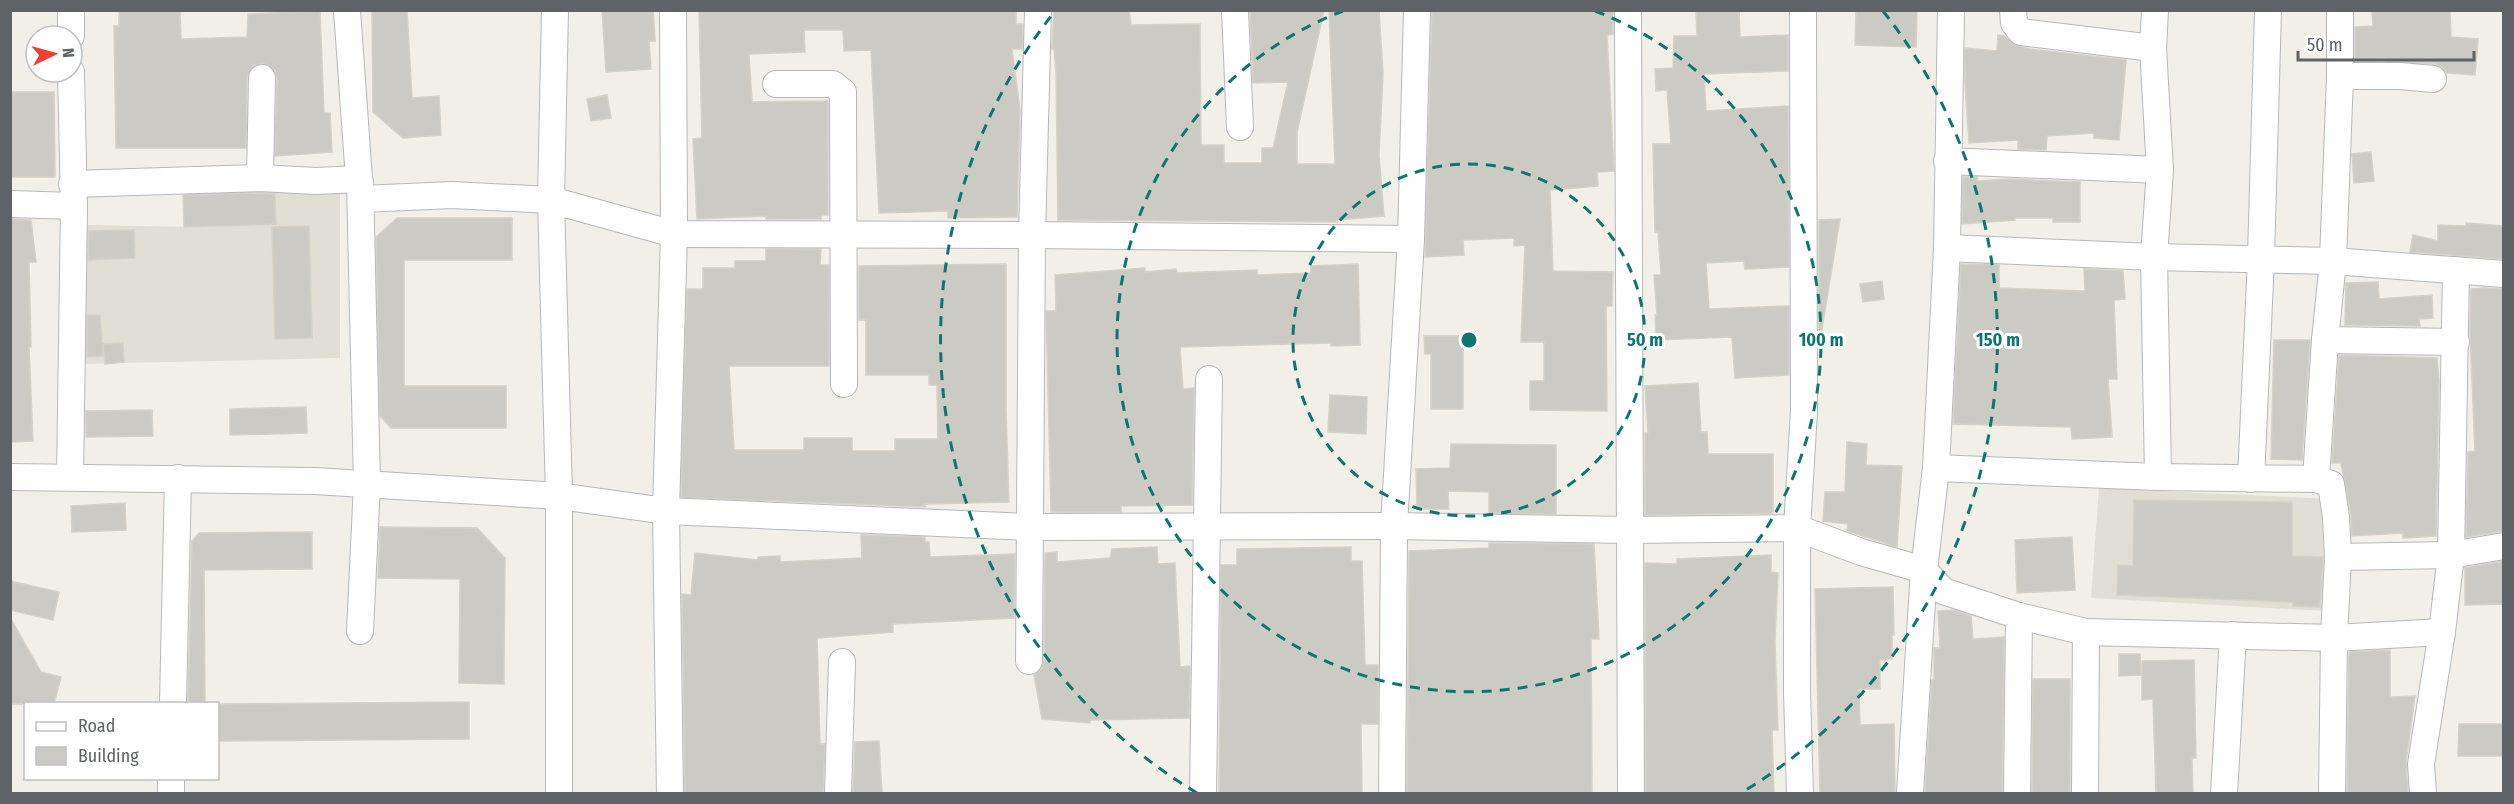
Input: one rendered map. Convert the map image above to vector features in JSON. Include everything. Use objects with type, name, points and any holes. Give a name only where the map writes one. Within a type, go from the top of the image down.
[{"type":"street","points":[[347,10],[360,189],[367,484],[360,632]]},
{"type":"street","points":[[555,10],[550,200],[559,496],[559,794]]},
{"type":"street","points":[[670,794],[666,512],[674,234],[673,10]]},
{"type":"street","points":[[1029,662],[1032,235],[1038,10]]},
{"type":"street","points":[[1236,10],[1240,127]]},
{"type":"street","points":[[1392,794],[1394,526],[1411,239],[1417,10]]},
{"type":"street","points":[[1628,10],[1631,794]]},
{"type":"street","points":[[1800,794],[1797,692],[1797,528],[1804,411],[1803,10]]},
{"type":"street","points":[[1910,794],[1924,570],[1936,468],[1947,248],[1951,10]]},
{"type":"street","points":[[2013,10],[2014,23],[2021,32],[2153,48]]},
{"type":"street","points":[[2155,10],[2153,48],[2160,170],[2154,257],[2158,477]]},
{"type":"street","points":[[2251,479],[2261,258],[2268,10]]},
{"type":"street","points":[[2316,479],[2325,340],[2333,261],[2340,76],[2340,10]]},
{"type":"street","points":[[2340,76],[2400,76],[2433,79]]},
{"type":"street","points":[[260,178],[262,78]]},
{"type":"street","points":[[70,477],[73,195],[71,84]]},
{"type":"street","points":[[776,84],[833,84],[843,92],[844,384]]},
{"type":"street","points":[[1947,161],[2160,170]]},
{"type":"street","points":[[10,204],[73,195],[260,178],[316,181],[360,189],[550,200],[674,234],[1411,239]]},
{"type":"street","points":[[1947,248],[2154,257],[2333,261],[2504,274]]},
{"type":"street","points":[[2423,794],[2421,764],[2442,632],[2451,555],[2456,270]]},
{"type":"street","points":[[2325,340],[2456,342]]},
{"type":"street","points":[[1203,794],[1209,379]]},
{"type":"street","points":[[1936,468],[2158,477],[2316,479],[2331,483],[2338,557],[2334,638],[2332,794]]},
{"type":"street","points":[[10,477],[178,478],[367,484],[559,496],[666,512],[1029,527],[1394,526],[1629,530],[1797,528],[1861,552],[1924,570],[1943,591],[2019,616],[2086,632],[2334,638],[2442,632]]},
{"type":"street","points":[[173,702],[178,478]]},
{"type":"street","points":[[2338,557],[2451,555],[2504,546]]},
{"type":"street","points":[[2017,794],[2019,616]]},
{"type":"street","points":[[2085,794],[2086,632]]},
{"type":"street","points":[[2224,794],[2233,635]]},
{"type":"street","points":[[838,794],[842,663]]},
{"type":"shaded area","points":[[182,187],[340,192],[340,358],[81,364],[80,225],[195,227]]},
{"type":"shaded area","points":[[2099,488],[2331,499],[2326,611],[2091,598]]},
{"type":"building","points":[[119,10],[180,10],[181,39],[247,37],[248,14],[320,11],[324,113],[330,113],[332,152],[275,156],[277,78],[275,70],[263,63],[254,65],[247,77],[246,148],[116,148],[114,26],[119,26]]},
{"type":"building","points":[[372,10],[407,10],[412,98],[439,96],[441,135],[403,138],[373,112]]},
{"type":"building","points":[[602,10],[653,10],[655,41],[649,41],[651,69],[606,72]]},
{"type":"building","points":[[699,10],[1016,10],[1016,24],[1023,24],[1022,49],[1012,49],[1020,110],[1017,217],[948,218],[948,211],[879,213],[871,50],[844,51],[843,30],[804,30],[805,52],[749,54],[752,102],[828,101],[828,215],[821,215],[821,219],[766,219],[766,216],[697,219],[693,139],[702,138]]},
{"type":"building","points":[[1054,10],[1129,10],[1131,25],[1200,24],[1201,145],[1224,145],[1224,163],[1262,163],[1262,148],[1273,148],[1288,82],[1253,83],[1250,10],[1324,10],[1297,132],[1297,164],[1335,164],[1329,10],[1379,10],[1383,74],[1379,155],[1384,216],[1337,220],[1337,222],[1058,220],[1056,73],[1054,49],[1052,49]]},
{"type":"building","points":[[1432,10],[1613,10],[1613,34],[1607,35],[1614,171],[1597,172],[1598,186],[1550,190],[1553,271],[1613,272],[1612,306],[1606,306],[1607,411],[1530,410],[1530,381],[1544,381],[1544,342],[1521,342],[1525,245],[1514,246],[1514,238],[1463,240],[1464,255],[1425,257]]},
{"type":"building","points":[[1696,10],[1739,10],[1740,37],[1788,35],[1788,71],[1704,74],[1706,111],[1788,106],[1789,267],[1745,269],[1744,261],[1706,263],[1709,309],[1789,306],[1789,375],[1735,378],[1732,337],[1656,340],[1654,275],[1661,275],[1658,232],[1655,232],[1653,144],[1671,144],[1667,90],[1656,91],[1655,69],[1673,68],[1674,36],[1697,36]]},
{"type":"building","points":[[1856,10],[1917,10],[1916,47],[1855,45]]},
{"type":"building","points":[[2372,10],[2450,10],[2451,37],[2478,39],[2475,75],[2447,73],[2435,64],[2385,61],[2385,58],[2355,61],[2355,27],[2373,26]]},
{"type":"building","points":[[1998,35],[2005,36],[2014,45],[2030,49],[2126,60],[2119,140],[2094,138],[2094,133],[2047,136],[2046,150],[2018,149],[2018,140],[1969,143],[1965,48],[1997,51]]},
{"type":"building","points":[[10,92],[54,92],[55,177],[10,177]]},
{"type":"building","points":[[607,95],[611,118],[591,121],[587,99]]},
{"type":"building","points":[[2371,152],[2374,181],[2354,183],[2352,154]]},
{"type":"building","points":[[1963,177],[1977,177],[1978,181],[2007,179],[2080,182],[2080,222],[2053,222],[2053,218],[2015,218],[2015,220],[1962,224]]},
{"type":"building","points":[[275,194],[276,224],[184,227],[183,195]]},
{"type":"building","points":[[397,218],[512,218],[512,260],[404,260],[404,386],[506,386],[506,428],[391,428],[380,416],[376,237]]},
{"type":"building","points":[[10,219],[31,220],[36,262],[29,262],[31,347],[29,347],[33,441],[10,442]]},
{"type":"building","points":[[1840,219],[1822,329],[1819,329],[1819,220]]},
{"type":"building","points":[[2466,223],[2504,226],[2504,259],[2410,252],[2413,235],[2438,241],[2438,225],[2466,226]]},
{"type":"building","points":[[309,226],[312,338],[275,339],[272,227]]},
{"type":"building","points":[[134,230],[135,258],[88,260],[89,231]]},
{"type":"building","points":[[766,249],[821,249],[820,265],[829,265],[829,366],[729,366],[734,450],[804,450],[804,438],[852,438],[852,451],[895,451],[895,439],[938,439],[937,385],[929,385],[929,375],[866,375],[866,320],[859,320],[859,266],[1006,264],[1006,411],[1009,502],[925,504],[925,507],[681,497],[687,289],[703,289],[703,268],[735,268],[735,261],[766,261]]},
{"type":"building","points":[[1358,264],[1360,345],[1331,346],[1331,343],[1180,347],[1183,389],[1194,388],[1192,505],[1121,506],[1121,512],[1051,512],[1046,311],[1056,311],[1055,275],[1145,268],[1145,272],[1176,269],[1177,273],[1257,270],[1257,275],[1311,273],[1311,266]]},
{"type":"building","points":[[1961,264],[1999,265],[1999,288],[2085,291],[2084,269],[2123,271],[2125,299],[2114,300],[2117,379],[2108,379],[2112,437],[2072,439],[2071,427],[1953,424]]},
{"type":"building","points":[[1882,281],[1884,299],[1863,302],[1860,284]]},
{"type":"building","points":[[2378,282],[2379,299],[2432,295],[2433,318],[2419,319],[2420,326],[2345,325],[2346,283]]},
{"type":"building","points":[[2471,289],[2504,289],[2504,531],[2466,537],[2468,452],[2475,451],[2470,332]]},
{"type":"building","points":[[87,315],[100,315],[103,356],[87,357]]},
{"type":"building","points":[[1424,336],[1463,336],[1463,409],[1431,409],[1431,354],[1425,354]]},
{"type":"building","points":[[2274,340],[2310,340],[2302,460],[2271,459]]},
{"type":"building","points":[[123,343],[124,362],[105,364],[103,344]]},
{"type":"building","points":[[2339,355],[2437,358],[2439,381],[2436,536],[2403,538],[2403,533],[2352,536],[2351,515],[2341,463],[2332,463]]},
{"type":"building","points":[[1698,383],[1701,432],[1707,432],[1708,454],[1773,454],[1773,513],[1645,515],[1645,433],[1648,433],[1645,386]]},
{"type":"building","points":[[1330,395],[1367,397],[1366,434],[1328,432]]},
{"type":"building","points":[[306,407],[307,433],[230,435],[230,409]]},
{"type":"building","points":[[152,410],[153,436],[86,437],[86,411]]},
{"type":"building","points":[[1847,442],[1867,444],[1866,465],[1902,466],[1897,547],[1847,531],[1848,524],[1823,521],[1825,492],[1845,492]]},
{"type":"building","points":[[1451,444],[1556,445],[1556,514],[1489,513],[1489,492],[1448,491],[1449,509],[1417,509],[1416,469],[1450,468]]},
{"type":"building","points":[[2134,500],[2292,502],[2292,556],[2323,557],[2320,607],[2293,606],[2293,602],[2117,595],[2118,565],[2133,566]]},
{"type":"building","points":[[125,503],[126,530],[72,532],[71,506]]},
{"type":"building","points":[[380,527],[477,528],[505,558],[504,684],[459,683],[460,579],[378,578]]},
{"type":"building","points":[[312,532],[312,569],[204,570],[205,702],[188,702],[192,541],[199,533]]},
{"type":"building","points":[[861,535],[925,537],[925,542],[929,542],[930,557],[1015,554],[1014,618],[893,624],[893,632],[817,638],[820,744],[825,744],[823,794],[685,794],[682,594],[691,595],[695,553],[758,560],[758,557],[780,556],[780,562],[862,558]]},
{"type":"building","points":[[2072,537],[2075,590],[2017,593],[2015,540]]},
{"type":"building","points":[[1489,543],[1594,544],[1599,639],[1591,639],[1592,794],[1407,794],[1409,551],[1489,548]]},
{"type":"building","points":[[1157,547],[1158,564],[1175,563],[1180,667],[1190,666],[1189,718],[1090,720],[1090,723],[1042,719],[1034,675],[1042,669],[1044,661],[1045,553],[1057,552],[1057,562],[1110,558],[1112,549]]},
{"type":"building","points":[[1351,547],[1351,561],[1362,561],[1365,665],[1378,665],[1378,724],[1361,724],[1362,794],[1219,794],[1221,565],[1237,565],[1237,549]]},
{"type":"building","points":[[1771,555],[1771,572],[1778,573],[1775,642],[1778,730],[1772,730],[1774,794],[1646,794],[1645,563],[1677,564],[1677,559]]},
{"type":"building","points":[[2504,561],[2504,604],[2465,605],[2465,568]]},
{"type":"building","points":[[10,581],[59,592],[53,620],[10,610]]},
{"type":"building","points":[[1893,587],[1892,659],[1880,660],[1880,689],[1859,689],[1860,725],[1894,724],[1895,794],[1820,794],[1815,589]]},
{"type":"building","points":[[1954,610],[1971,616],[1973,639],[2004,637],[2002,794],[1925,794],[1932,680],[1934,680],[1934,648],[1940,648],[1938,611]]},
{"type":"building","points":[[10,617],[41,672],[61,677],[55,702],[10,704]]},
{"type":"building","points":[[2390,650],[2390,697],[2415,696],[2406,762],[2408,794],[2347,794],[2349,652]]},
{"type":"building","points":[[2119,654],[2140,654],[2141,675],[2119,676]]},
{"type":"building","points":[[2194,660],[2196,758],[2192,758],[2193,794],[2156,794],[2153,699],[2142,700],[2142,661]]},
{"type":"building","points":[[2033,679],[2070,679],[2070,794],[2032,794]]},
{"type":"building","points":[[469,702],[469,739],[219,741],[219,704]]},
{"type":"building","points":[[2459,724],[2504,724],[2504,756],[2458,756]]},
{"type":"building","points":[[879,741],[882,794],[853,794],[855,742]]}]
